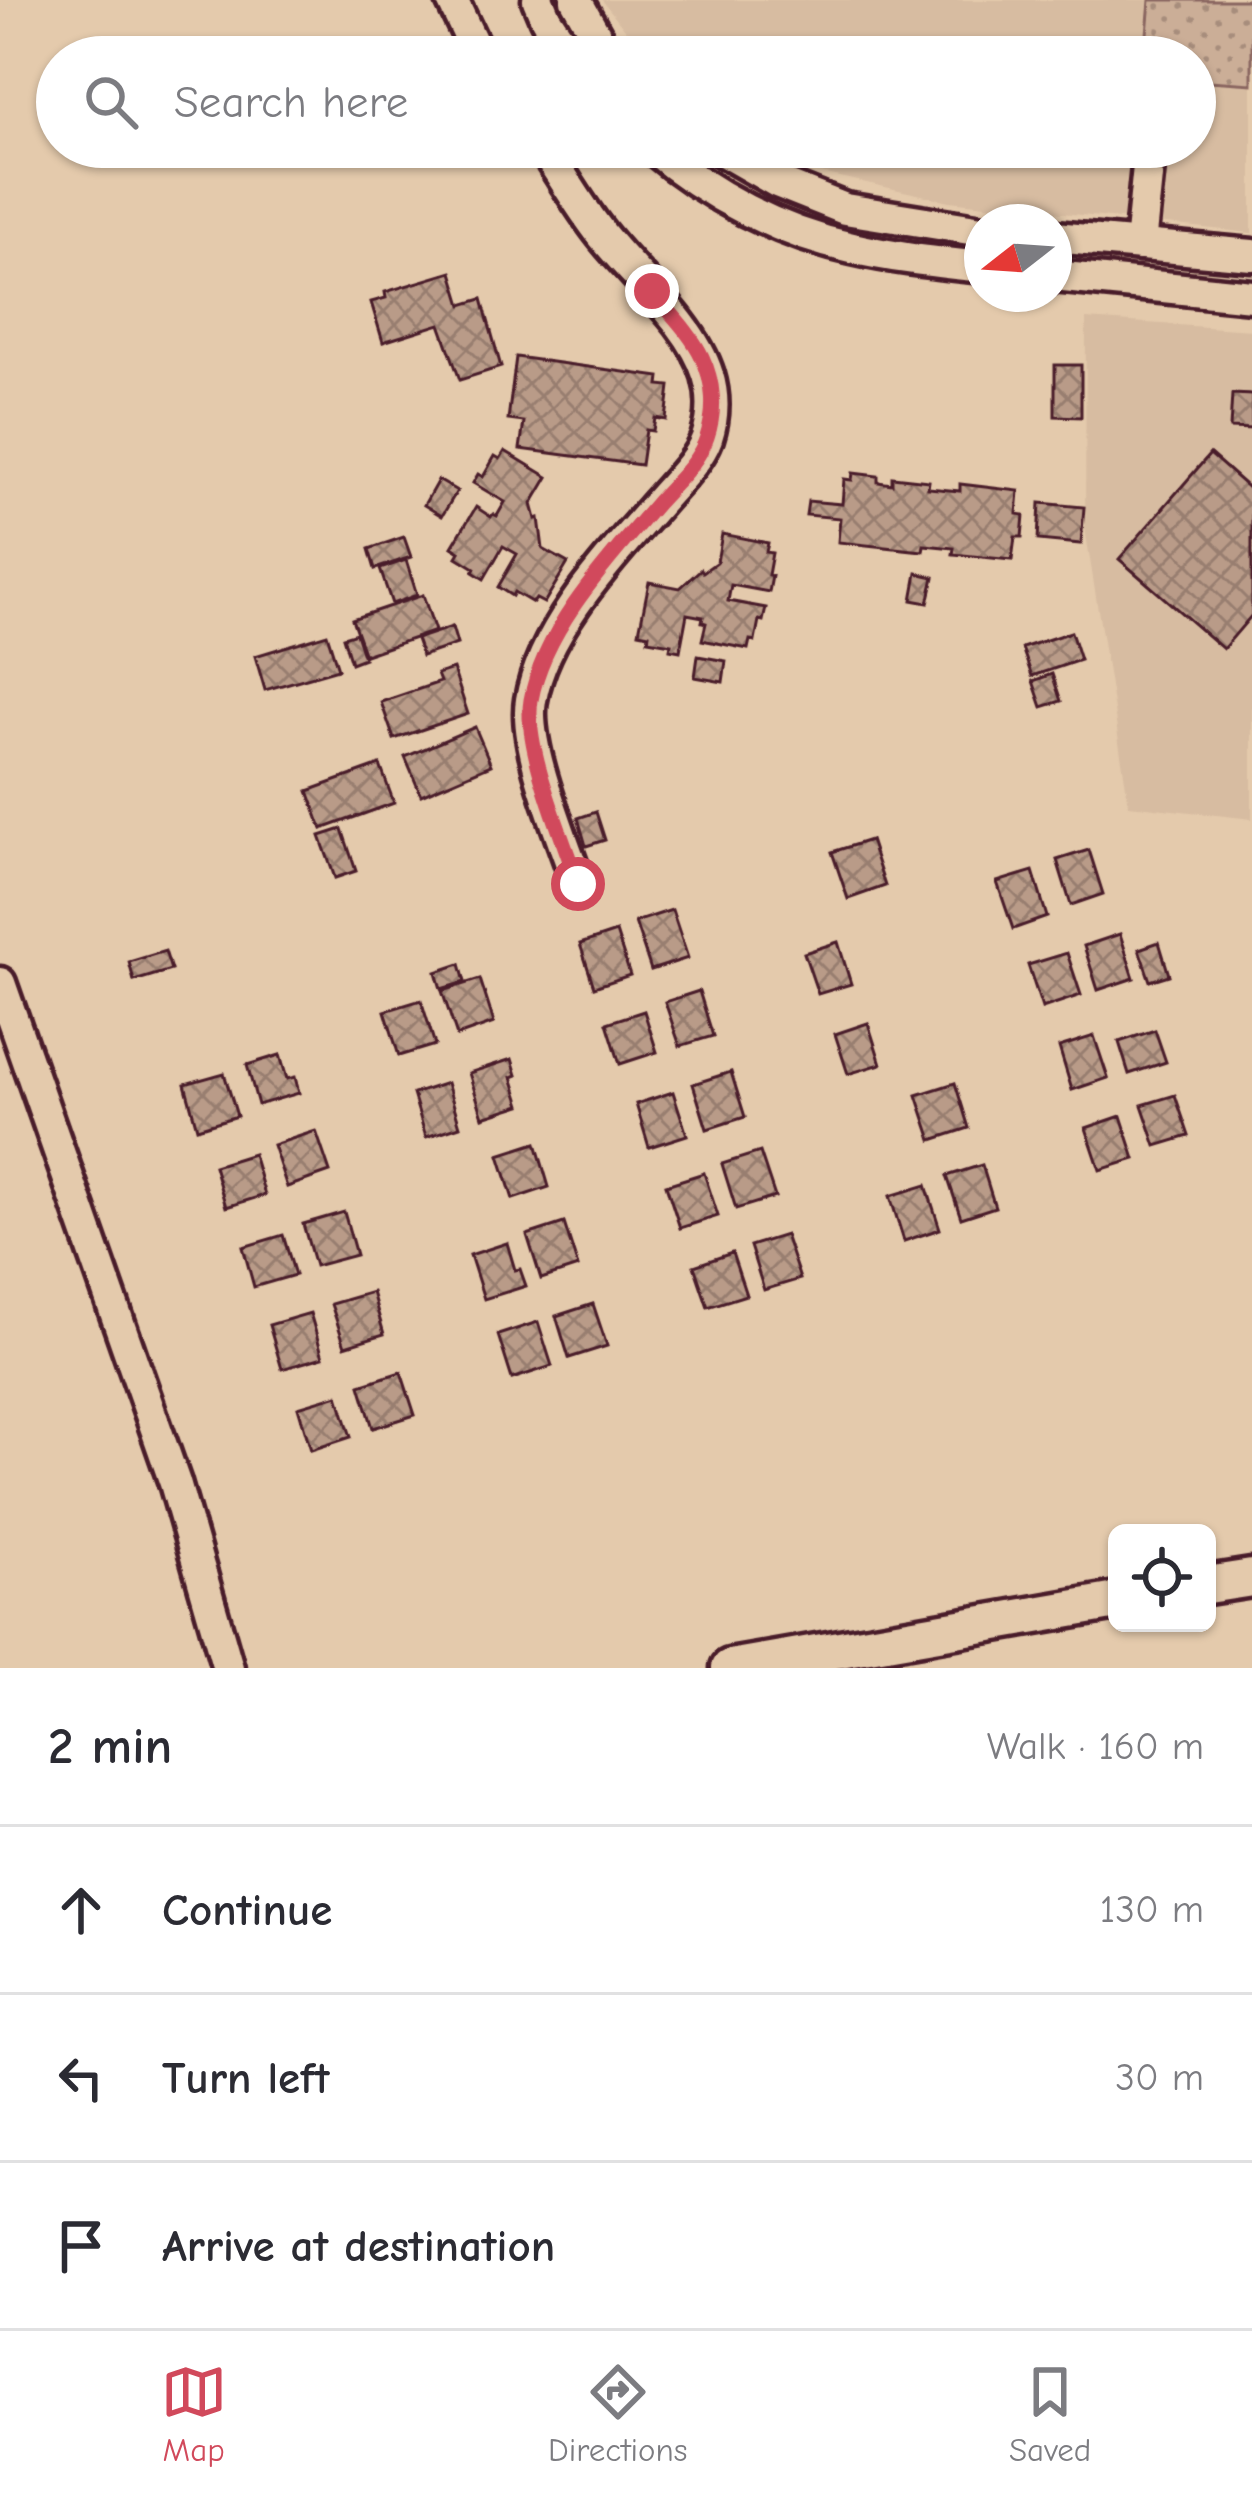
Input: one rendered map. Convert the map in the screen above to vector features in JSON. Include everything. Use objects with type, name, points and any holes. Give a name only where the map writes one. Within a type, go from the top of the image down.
[{"type":"main road","points":[[1216,1584],[1252,1578]]},
{"type":"main road","points":[[730,1668],[1108,1603]]},
{"type":"street","points":[[452,0],[469,36]]},
{"type":"street","points":[[538,0],[559,36]]},
{"type":"street","points":[[576,0],[596,36]]},
{"type":"street","points":[[557,168],[599,231],[701,353],[713,412],[706,441],[689,467],[565,619],[540,668],[530,703],[531,741],[578,884]]},
{"type":"street","points":[[677,168],[742,208],[802,234],[885,255],[964,265]]},
{"type":"street","points":[[753,168],[845,209],[964,229]]},
{"type":"street","points":[[1140,244],[1148,168]]},
{"type":"street","points":[[1072,238],[1252,255]]},
{"type":"street","points":[[1072,278],[1252,296]]},
{"type":"street","points":[[0,983],[7,1024],[175,1483],[228,1668]]},
{"type":"shaded area","points":[[602,0],[1252,0],[1252,233],[1072,214],[1072,204],[949,201],[805,168],[1216,168],[1216,36],[630,36]]},
{"type":"shaded area","points":[[1150,0],[1252,0],[1252,84],[1216,81],[1216,36],[1147,36]]},
{"type":"shaded area","points":[[1086,319],[1252,330],[1252,819],[1129,805],[1085,528]]},
{"type":"building","points":[[452,272],[462,305],[482,299],[501,367],[460,380],[440,324],[383,342],[371,302],[386,298],[385,292]]},
{"type":"building","points":[[516,357],[660,377],[659,385],[670,386],[666,420],[655,418],[653,431],[646,430],[641,465],[520,449],[524,422],[508,420]]},
{"type":"building","points":[[1055,365],[1081,365],[1081,417],[1055,416]]},
{"type":"building","points":[[1232,394],[1252,395],[1252,429],[1230,428]]},
{"type":"building","points":[[505,451],[548,477],[532,504],[543,549],[568,563],[544,603],[536,599],[533,603],[514,592],[512,596],[498,587],[517,554],[503,546],[484,579],[452,547],[476,507],[497,516],[505,502],[473,483]]},
{"type":"building","points":[[1210,454],[1252,491],[1252,615],[1223,649],[1119,559]]},
{"type":"building","points":[[853,473],[878,476],[878,482],[892,484],[892,477],[929,481],[928,488],[960,491],[960,484],[1019,491],[1022,537],[1015,537],[1012,560],[953,554],[954,548],[924,545],[923,551],[838,542],[840,518],[806,515],[808,501],[842,504],[844,479],[852,480]]},
{"type":"building","points":[[438,480],[457,491],[442,516],[424,505]]},
{"type":"building","points":[[1040,503],[1084,507],[1081,544],[1038,540]]},
{"type":"building","points":[[722,534],[768,543],[766,552],[772,553],[769,592],[731,585],[728,601],[766,608],[755,641],[750,640],[748,649],[702,640],[703,617],[687,614],[680,651],[670,649],[671,644],[648,640],[649,634],[639,632],[649,582],[680,588],[717,562]]},
{"type":"building","points":[[404,537],[411,557],[375,569],[369,549]]},
{"type":"building","points":[[406,560],[417,595],[392,604],[380,569]]},
{"type":"building","points":[[917,573],[934,577],[928,603],[912,600]]},
{"type":"building","points":[[423,595],[435,631],[365,655],[352,619]]},
{"type":"building","points":[[452,627],[457,644],[422,656],[416,639]]},
{"type":"building","points":[[1071,632],[1080,660],[1032,676],[1022,648]]},
{"type":"building","points":[[356,633],[364,658],[351,663],[343,637]]},
{"type":"building","points":[[327,634],[338,669],[265,690],[255,656]]},
{"type":"building","points":[[698,656],[726,661],[723,682],[695,677]]},
{"type":"building","points":[[453,669],[468,714],[394,739],[381,702],[440,682],[437,674]]},
{"type":"building","points":[[1052,674],[1061,701],[1042,707],[1033,681]]},
{"type":"building","points":[[475,727],[491,765],[421,795],[405,757]]},
{"type":"building","points":[[380,765],[394,803],[322,829],[308,791]]},
{"type":"building","points":[[596,812],[605,840],[586,846],[578,818]]},
{"type":"building","points":[[342,829],[356,871],[335,878],[320,836]]},
{"type":"building","points":[[870,840],[885,886],[848,899],[832,852]]},
{"type":"building","points":[[1089,850],[1103,894],[1071,905],[1057,860]]},
{"type":"building","points":[[1033,871],[1047,917],[1013,929],[997,882]]},
{"type":"building","points":[[672,910],[688,958],[651,970],[635,922]]},
{"type":"building","points":[[616,932],[630,975],[594,987],[580,944]]},
{"type":"building","points":[[1120,934],[1134,978],[1098,990],[1084,946]]},
{"type":"building","points":[[838,942],[851,984],[818,994],[804,953]]},
{"type":"building","points":[[1159,942],[1169,975],[1150,981],[1139,949]]},
{"type":"building","points":[[165,951],[171,970],[134,981],[129,962]]},
{"type":"building","points":[[1067,953],[1081,995],[1042,1008],[1028,965]]},
{"type":"building","points":[[460,964],[465,982],[441,989],[436,972]]},
{"type":"building","points":[[480,979],[494,1023],[457,1036],[442,991]]},
{"type":"building","points":[[699,991],[713,1036],[680,1046],[665,1002]]},
{"type":"building","points":[[421,1000],[435,1045],[399,1056],[385,1011]]},
{"type":"building","points":[[644,1011],[657,1052],[620,1064],[607,1023]]},
{"type":"building","points":[[868,1023],[881,1064],[848,1074],[835,1034]]},
{"type":"building","points":[[1155,1030],[1166,1062],[1129,1074],[1119,1042]]},
{"type":"building","points":[[1094,1036],[1108,1078],[1072,1090],[1059,1047]]},
{"type":"building","points":[[280,1055],[287,1079],[295,1077],[299,1093],[258,1105],[247,1065]]},
{"type":"building","points":[[512,1059],[521,1105],[483,1117],[469,1073]]},
{"type":"building","points":[[731,1072],[745,1117],[707,1129],[693,1084]]},
{"type":"building","points":[[224,1073],[237,1116],[197,1128],[185,1084]]},
{"type":"building","points":[[447,1083],[460,1126],[426,1137],[413,1094]]},
{"type":"building","points":[[955,1083],[969,1128],[932,1140],[917,1095]]},
{"type":"building","points":[[673,1092],[687,1135],[649,1147],[636,1104]]},
{"type":"building","points":[[1175,1095],[1189,1136],[1156,1146],[1142,1105]]},
{"type":"building","points":[[1121,1116],[1135,1159],[1100,1170],[1086,1128]]},
{"type":"building","points":[[316,1131],[330,1172],[287,1187],[273,1145]]},
{"type":"building","points":[[536,1143],[549,1187],[513,1199],[499,1155]]},
{"type":"building","points":[[760,1152],[775,1197],[736,1209],[722,1164]]},
{"type":"building","points":[[253,1154],[265,1195],[226,1207],[214,1166]]},
{"type":"building","points":[[982,1165],[995,1207],[961,1218],[947,1176]]},
{"type":"building","points":[[704,1173],[718,1216],[680,1228],[666,1185]]},
{"type":"building","points":[[926,1185],[940,1229],[904,1241],[890,1196]]},
{"type":"building","points":[[344,1212],[356,1255],[315,1266],[303,1224]]},
{"type":"building","points":[[564,1223],[578,1267],[541,1279],[527,1235]]},
{"type":"building","points":[[283,1235],[295,1275],[254,1287],[243,1247]]},
{"type":"building","points":[[785,1235],[800,1279],[764,1290],[750,1246]]},
{"type":"building","points":[[507,1243],[526,1286],[484,1299],[470,1255]]},
{"type":"building","points":[[732,1253],[746,1295],[708,1307],[694,1266]]},
{"type":"building","points":[[372,1292],[384,1334],[345,1346],[331,1304]]},
{"type":"building","points":[[593,1304],[607,1346],[569,1358],[556,1316]]},
{"type":"building","points":[[310,1313],[323,1357],[282,1369],[269,1325]]},
{"type":"building","points":[[538,1322],[552,1366],[512,1379],[498,1335]]},
{"type":"building","points":[[401,1372],[415,1415],[373,1428],[360,1385]]},
{"type":"building","points":[[338,1395],[351,1437],[311,1450],[298,1407]]},
{"type":"route","points":[[578,884],[531,741],[530,703],[540,668],[565,619],[689,467],[706,441],[713,412],[701,353],[652,291]]}]
